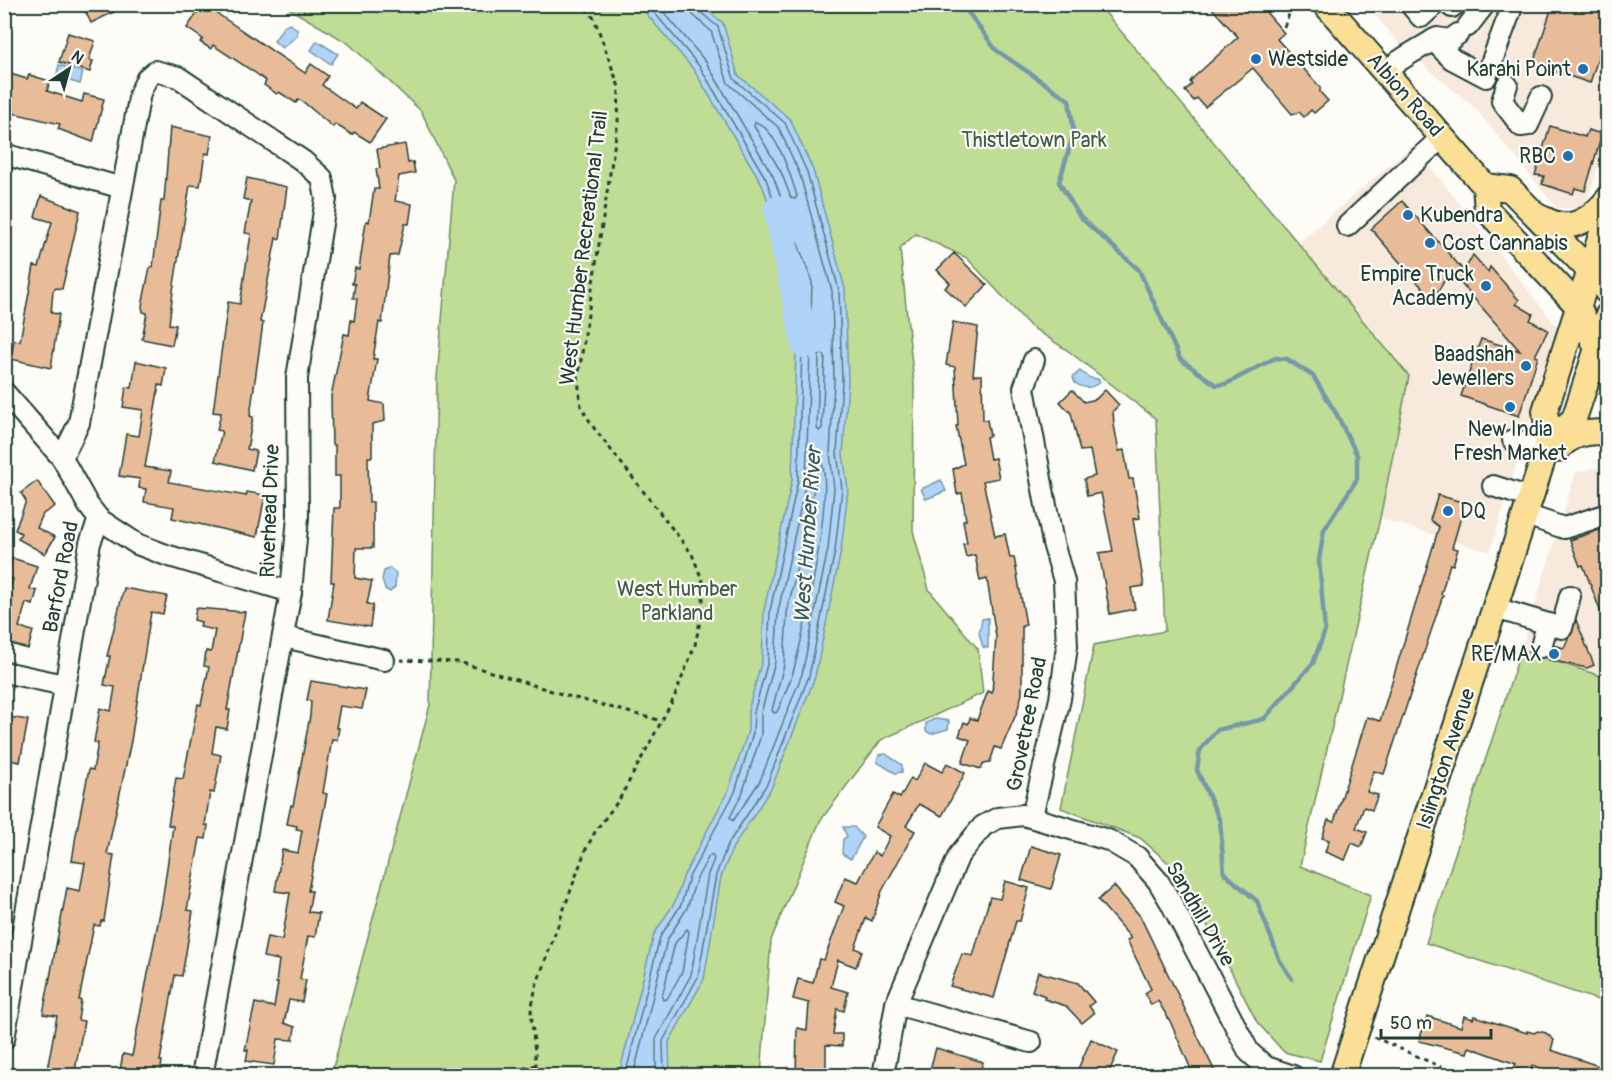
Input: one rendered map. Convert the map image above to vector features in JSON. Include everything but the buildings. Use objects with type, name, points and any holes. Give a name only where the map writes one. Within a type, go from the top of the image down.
[{"type":"main road","name":"Albion Road","points":[[1325,4],[1485,186],[1487,210],[1578,306],[1608,374]]},
{"type":"main road","points":[[1485,186],[1510,189],[1590,271],[1608,293]]},
{"type":"main road","points":[[1536,217],[1558,225],[1571,226],[1587,219],[1608,199]]},
{"type":"main road","name":"Islington Avenue","points":[[1342,1076],[1548,446],[1545,411],[1608,214]]},
{"type":"main road","points":[[1548,446],[1574,419],[1608,315]]},
{"type":"main road","points":[[1531,497],[1547,462],[1566,441],[1588,432],[1608,433]]},
{"type":"street","points":[[1410,4],[1421,17],[1446,8]]},
{"type":"street","points":[[1385,72],[1405,54],[1415,53],[1435,39],[1449,40],[1463,30],[1485,4]]},
{"type":"street","points":[[1446,8],[1437,23],[1435,39],[1452,59],[1486,77],[1513,4]]},
{"type":"street","name":"Riverhead Drive","points":[[122,188],[140,93],[147,78],[155,72],[178,77],[303,160],[322,178],[326,199],[297,378],[298,516],[291,592],[202,1076]]},
{"type":"street","points":[[1507,85],[1502,100],[1505,108],[1521,126],[1528,125],[1547,99]]},
{"type":"street","points":[[1347,226],[1442,137]]},
{"type":"street","points":[[4,154],[122,188],[79,423],[62,458]]},
{"type":"street","name":"Grovetree Road","points":[[883,1076],[897,1004],[959,855],[983,826],[998,818],[1032,816],[1060,699],[1066,646],[1064,581],[1053,543],[1024,388],[1034,360]]},
{"type":"street","name":"Barford Road","points":[[4,392],[62,458],[88,505],[99,519],[90,543],[64,685],[4,1039]]},
{"type":"street","points":[[1513,440],[1548,446]]},
{"type":"street","points":[[1493,486],[1531,497],[1564,528],[1608,514]]},
{"type":"street","points":[[99,519],[146,547],[291,592]]},
{"type":"street","points":[[1495,608],[1562,628],[1570,596]]},
{"type":"street","points":[[1541,647],[1547,625]]},
{"type":"street","points":[[284,637],[384,660]]},
{"type":"street","points":[[4,672],[64,685]]},
{"type":"street","name":"Sandhill Drive","points":[[1032,816],[1108,840],[1137,857],[1158,880],[1249,1052],[1266,1067],[1293,1076]]},
{"type":"street","points":[[897,1004],[1031,1042]]},
{"type":"path","name":"West Humber Recreational Trail","points":[[537,1076],[531,1011],[536,986],[581,863],[596,830],[619,800],[662,721],[695,645],[704,607],[703,582],[692,554],[594,428],[581,407],[578,379],[618,122],[619,87],[594,18],[581,4]]},
{"type":"path","points":[[1284,27],[1293,4]]},
{"type":"path","points":[[384,660],[459,662],[568,696],[662,721]]},
{"type":"path","points":[[1357,1030],[1441,1067],[1441,1076]]},
{"type":"path","points":[[497,1076],[536,1065]]},
{"type":"shaded area","points":[[1366,5],[1607,5],[1607,137],[1585,209],[1557,208],[1475,108],[1401,46]]},
{"type":"shaded area","points":[[1413,145],[1557,327],[1490,552],[1380,518],[1409,376],[1297,244]]},
{"type":"shaded area","points":[[1607,465],[1607,678],[1521,650],[1576,472]]},
{"type":"green space","name":"West Humber Parkland","points":[[283,5],[1099,5],[1409,376],[1380,518],[1300,866],[1371,895],[1320,1061],[1284,1052],[1257,1022],[1181,874],[1140,838],[1061,808],[1094,645],[1165,631],[1156,419],[1067,350],[1030,326],[967,258],[916,234],[900,248],[914,384],[913,531],[929,590],[978,649],[983,693],[881,740],[820,821],[771,940],[761,1075],[331,1075],[430,705],[437,378],[454,180],[421,111],[348,43]]},
{"type":"green space","points":[[1521,650],[1607,678],[1607,1003],[1426,943]]},
{"type":"water","points":[[639,5],[701,5],[723,23],[738,75],[790,119],[813,170],[845,289],[848,382],[843,454],[848,489],[841,551],[815,677],[772,787],[733,847],[721,877],[704,979],[669,1042],[670,1076],[619,1075],[654,934],[675,902],[684,875],[729,789],[748,731],[748,711],[762,660],[764,610],[792,480],[798,283],[761,182],[694,70]]},
{"type":"water","points":[[290,24],[297,29],[297,36],[282,48],[274,41],[284,26]]},
{"type":"water","points":[[317,41],[338,54],[331,64],[311,50]]},
{"type":"water","points":[[59,65],[83,72],[80,84],[56,77]]},
{"type":"water","points":[[1080,371],[1100,382],[1091,387],[1078,385],[1073,377]]},
{"type":"water","points":[[941,480],[946,491],[926,499],[921,489]]},
{"type":"water","points":[[390,568],[396,573],[395,587],[390,592],[385,589],[382,580],[384,571]]},
{"type":"water","points":[[988,618],[988,648],[983,647],[979,633],[982,619]]},
{"type":"water","points":[[935,719],[949,721],[948,729],[931,734],[926,731],[926,723]]},
{"type":"water","points":[[886,754],[902,765],[902,772],[895,773],[877,762],[879,755]]},
{"type":"water","points":[[843,827],[854,827],[863,837],[851,859],[842,854],[843,839],[847,837]]},
{"type":"waterway","points":[[962,4],[996,50],[1069,100],[1074,133],[1059,182],[1080,217],[1139,270],[1180,359],[1216,385],[1226,384],[1275,358],[1287,359],[1313,376],[1337,415],[1357,455],[1357,479],[1324,530],[1319,560],[1325,631],[1313,663],[1264,719],[1217,730],[1200,750],[1197,770],[1220,821],[1224,873],[1257,901],[1280,961],[1292,979]]},
{"type":"waterway","name":"West Humber River","points":[[777,209],[805,345]]},
{"type":"place","name":"Westside","points":[[1256,59]]},
{"type":"place","name":"Karahi Point","points":[[1583,69]]},
{"type":"place","name":"RBC","points":[[1568,156]]},
{"type":"place","name":"Kubendra","points":[[1408,215]]},
{"type":"place","name":"Cost Cannabis","points":[[1430,243]]},
{"type":"place","name":"Empire Truck Academy","points":[[1486,286]]},
{"type":"place","name":"Baadshah Jewellers","points":[[1526,366]]},
{"type":"place","name":"New India Fresh Market","points":[[1510,407]]},
{"type":"place","name":"DQ","points":[[1448,511]]},
{"type":"place","name":"RE/MAX","points":[[1554,654]]},
{"type":"park label","name":"Thistletown Park","points":[[1034,140]]}]
